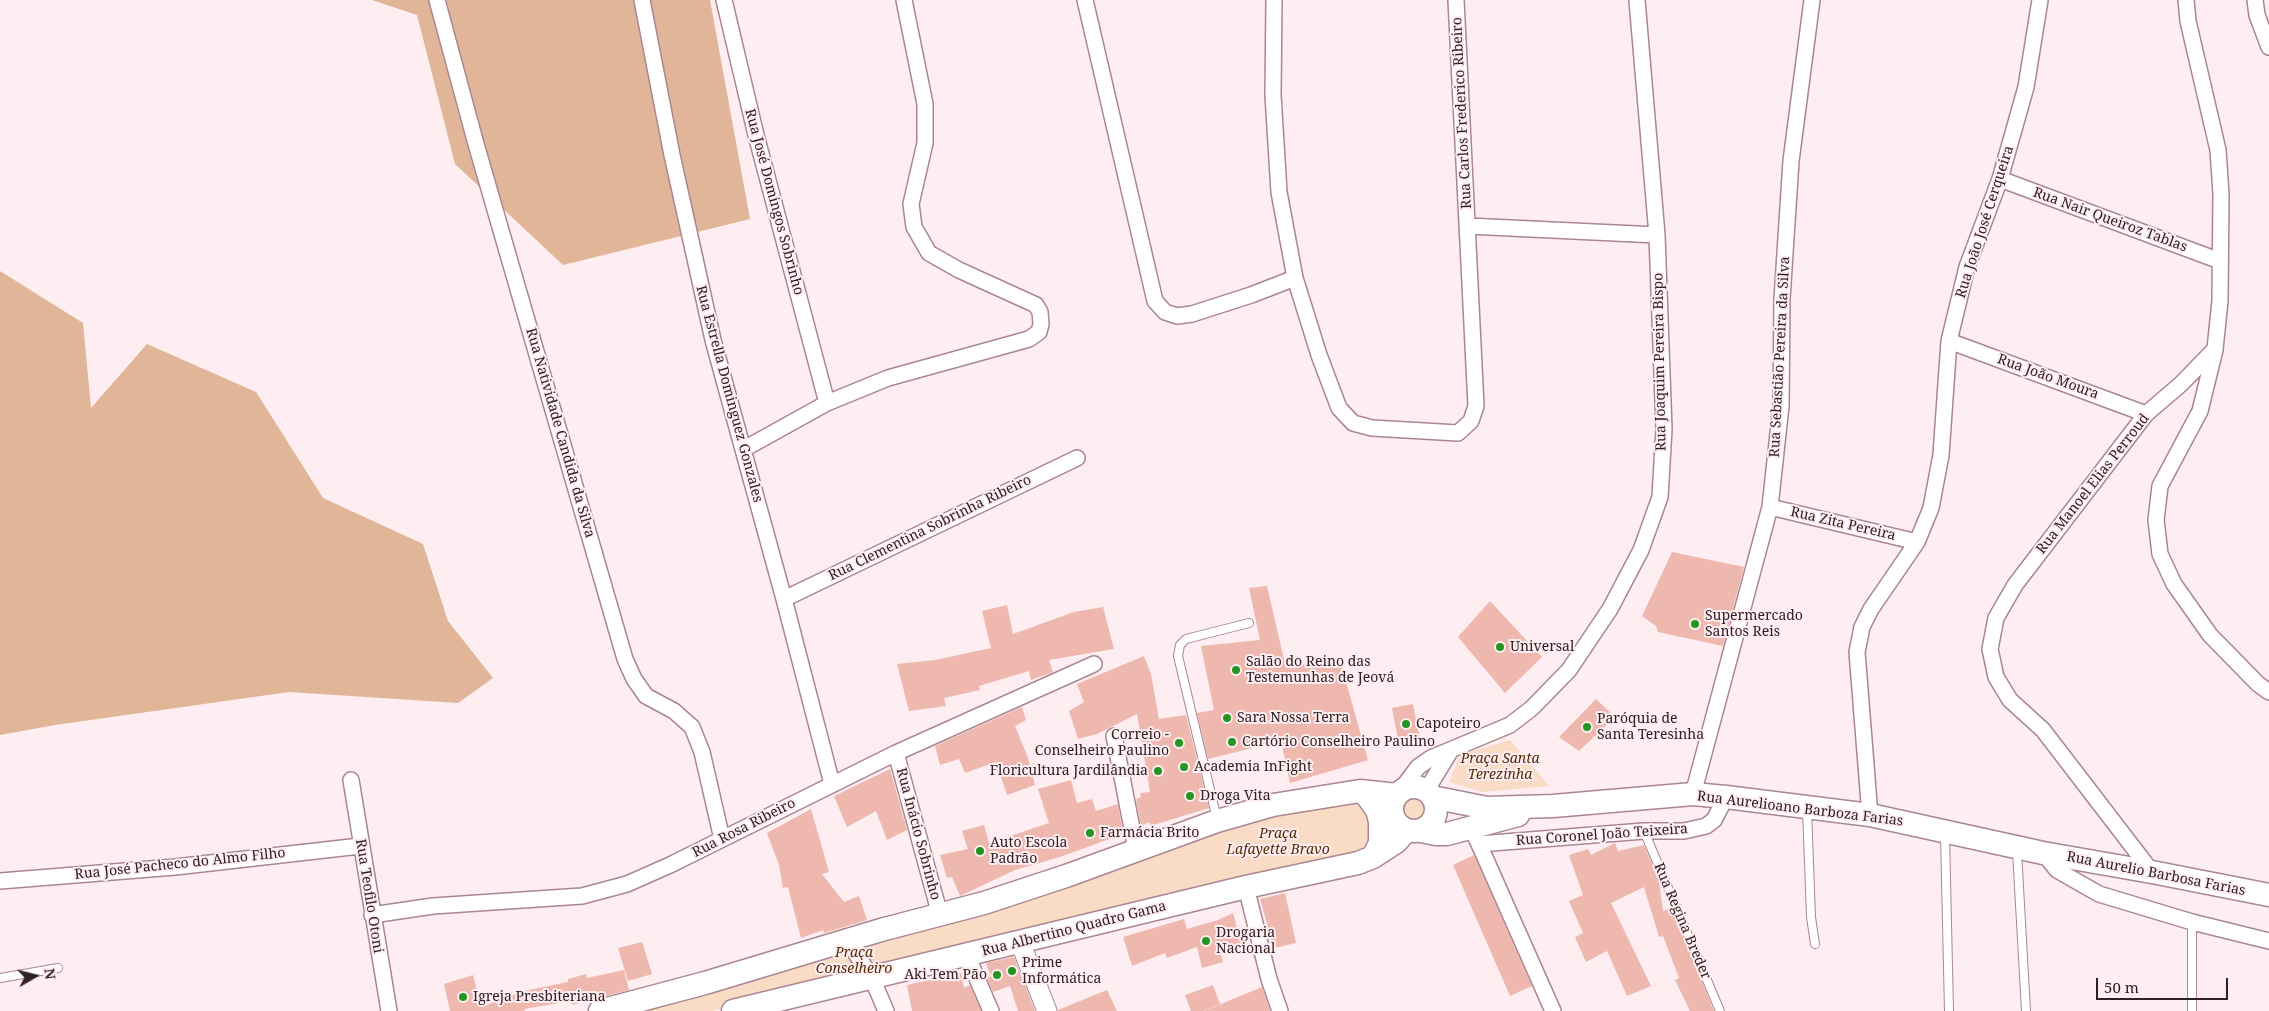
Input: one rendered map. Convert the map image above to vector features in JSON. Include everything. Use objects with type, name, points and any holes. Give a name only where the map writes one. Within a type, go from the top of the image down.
[{"type":"main road","points":[[1409,787],[1418,788],[1429,794],[1487,808],[1553,806],[1475,836],[1414,831],[1398,825],[1392,815],[1392,804],[1399,793],[1409,787]]},
{"type":"main road","points":[[1360,791],[1367,796],[1377,810],[1380,822],[1380,843],[1373,858]]},
{"type":"main road","points":[[600,1011],[705,983],[847,940],[940,915],[1066,876],[1217,821],[1273,805],[1360,791],[1399,793]]},
{"type":"main road","points":[[1414,831],[1430,826],[1435,817],[1436,807],[1429,794]]},
{"type":"main road","name":"Rua Aurelioano Barboza Farias","points":[[1553,806],[1692,794],[1726,796],[1870,815],[2043,853]]},
{"type":"main road","name":"Rua Albertino Quadro Gama","points":[[733,1011],[814,990],[872,978],[1358,863],[1373,858],[1414,831]]},
{"type":"main road","name":"Rua Aurelio Barbosa Farias","points":[[2043,853],[2269,895]]},
{"type":"street","name":"Rua Natividade Candida da Silva","points":[[437,0],[476,144],[625,659],[634,679],[646,696],[674,711],[692,727],[702,752],[722,839]]},
{"type":"street","name":"Rua Estrella Dominguez Gonzales","points":[[642,0],[672,155],[713,340],[744,449],[832,784]]},
{"type":"street","name":"Rua José Domingos Sobrinho","points":[[724,0],[756,135],[827,403]]},
{"type":"street","points":[[744,449],[827,403],[888,378],[1029,339],[1039,332],[1041,324],[1040,312],[1036,305],[959,270],[929,253],[914,227],[911,204],[925,143],[925,104],[904,0]]},
{"type":"street","points":[[1085,0],[1155,301],[1164,312],[1177,316],[1192,314],[1251,295],[1295,278]]},
{"type":"street","name":"Rua Carlos Frederico Ribeiro","points":[[1274,0],[1273,96],[1279,192],[1295,278],[1318,355],[1339,408],[1353,423],[1372,428],[1458,433],[1471,421],[1476,406],[1456,0]]},
{"type":"street","name":"Rua Joaquim Pereira Bispo","points":[[1399,793],[1418,766],[1431,758],[1510,725],[1532,708],[1569,670],[1610,609],[1641,550],[1660,497],[1664,429],[1657,235],[1637,0]]},
{"type":"street","name":"Rua Sebastião Pereira da Silva","points":[[1692,794],[1770,507],[1781,406],[1782,299],[1791,161],[1812,0]]},
{"type":"street","name":"Rua João José Cerqueira","points":[[1870,815],[1857,652],[1862,626],[1870,608],[1917,542],[1931,508],[1941,455],[1950,341],[1967,267],[2000,179],[2026,86],[2040,0]]},
{"type":"street","points":[[2186,0],[2188,20],[2218,150],[2221,194],[2220,301],[2215,349],[2200,411],[2160,486],[2156,520],[2160,554],[2174,584],[2210,635],[2258,684],[2269,692]]},
{"type":"street","points":[[2254,0],[2257,15],[2269,46]]},
{"type":"street","name":"Rua Nair Queiroz Tablas","points":[[2000,179],[2220,261]]},
{"type":"street","name":"Rua Carlos Frederico Ribeiro","points":[[1468,226],[1657,235]]},
{"type":"street","name":"Rua João Moura","points":[[1950,341],[2146,414]]},
{"type":"street","name":"Rua Manoel Elias Perroud","points":[[2152,872],[2043,730],[2010,700],[1996,677],[1990,649],[1996,618],[2015,585],[2146,414],[2181,384],[2215,349]]},
{"type":"street","name":"Rua Clementina Sobrinha Ribeiro","points":[[784,599],[1077,458]]},
{"type":"street","name":"Rua Zita Pereira","points":[[1770,507],[1917,542]]},
{"type":"street","name":"Rua Rosa Ribeiro","points":[[372,915],[433,906],[582,896],[627,884],[896,753],[1094,664]]},
{"type":"street","points":[[1114,736],[1136,849]]},
{"type":"street","points":[[1429,794],[1451,750]]},
{"type":"street","name":"Rua Inácio Sobrinho","points":[[896,753],[940,915]]},
{"type":"street","name":"Rua Teofilo Otoni","points":[[351,780],[360,846],[388,1011]]},
{"type":"street","name":"Rua Coronel João Teixeira","points":[[1475,836],[1684,831],[1706,826],[1714,820],[1726,796]]},
{"type":"street","points":[[1475,836],[1553,1011]]},
{"type":"street","name":"Rua José Pacheco do Almo Filho","points":[[0,881],[175,867],[360,846]]},
{"type":"street","points":[[2043,853],[2057,870],[2099,894],[2192,922],[2269,941]]},
{"type":"street","points":[[1246,888],[1269,979],[1280,1011]]},
{"type":"street","points":[[847,940],[872,978],[886,1011]]},
{"type":"street","points":[[1020,942],[1046,1011]]},
{"type":"street","points":[[967,955],[991,1011]]},
{"type":"lane","points":[[1217,821],[1178,656],[1180,645],[1186,639],[1249,623]]},
{"type":"lane","points":[[1807,807],[1811,917],[1815,944]]},
{"type":"lane","points":[[1944,830],[1949,1011]]},
{"type":"lane","name":"Rua Regina Breder","points":[[1644,831],[1720,1011]]},
{"type":"lane","points":[[2017,846],[2026,1011]]},
{"type":"lane","points":[[2192,922],[2192,1011]]},
{"type":"lane","points":[[0,978],[58,968]]},
{"type":"green space","name":"Praça Santa Terezinha","points":[[1510,740],[1549,786],[1482,792],[1449,782],[1460,755]]},
{"type":"green space","name":"Praça Lafayette Bravo","points":[[1364,796],[1374,825],[1368,850],[762,997],[713,1011],[632,1011],[1219,828]]},
{"type":"green space","points":[[1413,796],[1423,800],[1427,810],[1423,820],[1413,824],[1403,820],[1399,810],[1403,800]]},
{"type":"shaded area","points":[[372,0],[710,0],[750,219],[563,265],[455,164],[417,15]]},
{"type":"shaded area","points":[[0,271],[83,323],[91,408],[147,344],[256,392],[323,498],[423,544],[448,621],[493,678],[458,703],[289,692],[55,725],[0,735]]},
{"type":"building","points":[[1672,552],[1744,567],[1723,646],[1658,632],[1656,626],[1642,616]]},
{"type":"building","points":[[1267,586],[1286,668],[1339,657],[1368,760],[1290,783],[1281,741],[1208,759],[1197,713],[1214,710],[1201,646],[1260,640],[1249,588]]},
{"type":"building","name":"Universal","points":[[1490,601],[1542,657],[1505,693],[1458,637]]},
{"type":"building","points":[[1007,605],[1013,634],[1074,612],[1103,607],[1114,649],[1049,660],[1053,672],[1031,680],[1029,671],[979,686],[980,690],[944,698],[946,706],[909,711],[897,664],[935,660],[991,648],[982,611]]},
{"type":"building","points":[[1144,656],[1151,674],[1159,719],[1186,715],[1209,808],[1150,826],[1149,822],[1141,826],[1136,799],[1141,797],[1140,793],[1150,792],[1137,714],[1097,734],[1078,739],[1069,711],[1084,702],[1077,684]]},
{"type":"building","name":"Paróquia de Santa Teresinha","points":[[1596,699],[1615,717],[1579,751],[1559,737]]},
{"type":"building","name":"Capoteiro","points":[[1413,704],[1420,740],[1399,744],[1392,708]]},
{"type":"building","points":[[1022,707],[1026,720],[1015,726],[1028,758],[1035,785],[1007,795],[996,762],[965,773],[959,759],[940,765],[935,746]]},
{"type":"building","points":[[890,769],[907,830],[887,840],[876,811],[847,827],[834,796]]},
{"type":"building","points":[[1071,780],[1077,803],[1092,799],[1096,811],[1118,804],[1123,834],[1060,857],[1015,870],[960,896],[952,877],[947,878],[940,855],[968,849],[962,831],[984,825],[989,843],[1049,823],[1038,789]]},
{"type":"building","points":[[811,809],[829,872],[822,874],[844,902],[859,896],[867,920],[824,933],[823,930],[801,938],[788,887],[783,888],[779,865],[767,833]]},
{"type":"building","points":[[1615,843],[1618,851],[1644,845],[1659,881],[1663,911],[1671,908],[1714,1011],[1690,1011],[1675,980],[1679,978],[1663,936],[1659,937],[1644,887],[1611,903],[1651,986],[1627,996],[1607,951],[1586,962],[1575,937],[1583,933],[1569,901],[1583,895],[1569,855],[1588,849],[1591,855]]},
{"type":"building","points":[[1474,855],[1532,986],[1510,996],[1453,865]]},
{"type":"building","points":[[1285,893],[1296,943],[1274,948],[1260,899]]},
{"type":"building","points":[[1233,913],[1242,946],[1221,954],[1223,962],[1202,968],[1197,947],[1167,958],[1165,953],[1132,966],[1123,937],[1184,919],[1187,929],[1218,920]]},
{"type":"building","points":[[642,942],[652,974],[628,981],[618,948]]},
{"type":"building","points":[[1014,957],[1035,1011],[1018,1011],[1010,986],[993,992],[987,978],[991,977],[986,963]]},
{"type":"building","points":[[624,970],[629,990],[572,1005],[571,1001],[524,1009],[525,1011],[450,1011],[444,984],[473,975],[481,1007],[524,991],[568,982],[568,979],[586,974],[587,978]]},
{"type":"building","points":[[961,973],[964,988],[970,985],[981,1011],[912,1011],[907,985]]},
{"type":"building","points":[[1213,985],[1220,1004],[1203,1011],[1191,1011],[1185,995]]},
{"type":"building","points":[[1262,987],[1270,1011],[1204,1011]]},
{"type":"building","points":[[1107,990],[1117,1011],[1058,1011],[1058,1010]]},
{"type":"place","name":"Supermercado Santos Reis","points":[[1695,624]]},
{"type":"place","name":"Universal","points":[[1500,647]]},
{"type":"place","name":"Salão do Reino das Testemunhas de Jeová","points":[[1236,670]]},
{"type":"place","name":"Sara Nossa Terra","points":[[1227,718]]},
{"type":"place","name":"Capoteiro","points":[[1406,724]]},
{"type":"place","name":"Paróquia de Santa Teresinha","points":[[1587,727]]},
{"type":"place","name":"Cartório Conselheiro Paulino","points":[[1232,742]]},
{"type":"place","name":"Correio - Conselheiro Paulino","points":[[1179,743]]},
{"type":"place","name":"Academia InFight","points":[[1184,767]]},
{"type":"place","name":"Floricultura Jardilândia","points":[[1158,771]]},
{"type":"place","name":"Droga Vita","points":[[1190,796]]},
{"type":"place","name":"Farmácia Brito","points":[[1090,833]]},
{"type":"place","name":"Auto Escola Padrão","points":[[980,851]]},
{"type":"place","name":"Drogaria Nacional","points":[[1206,941]]},
{"type":"place","name":"Prime Informática","points":[[1012,971]]},
{"type":"place","name":"Aki Tem Pão","points":[[997,975]]},
{"type":"place","name":"Igreja Presbiteriana","points":[[463,997]]},
{"type":"park label","name":"Praça Conselheiro","points":[[854,962]]}]
